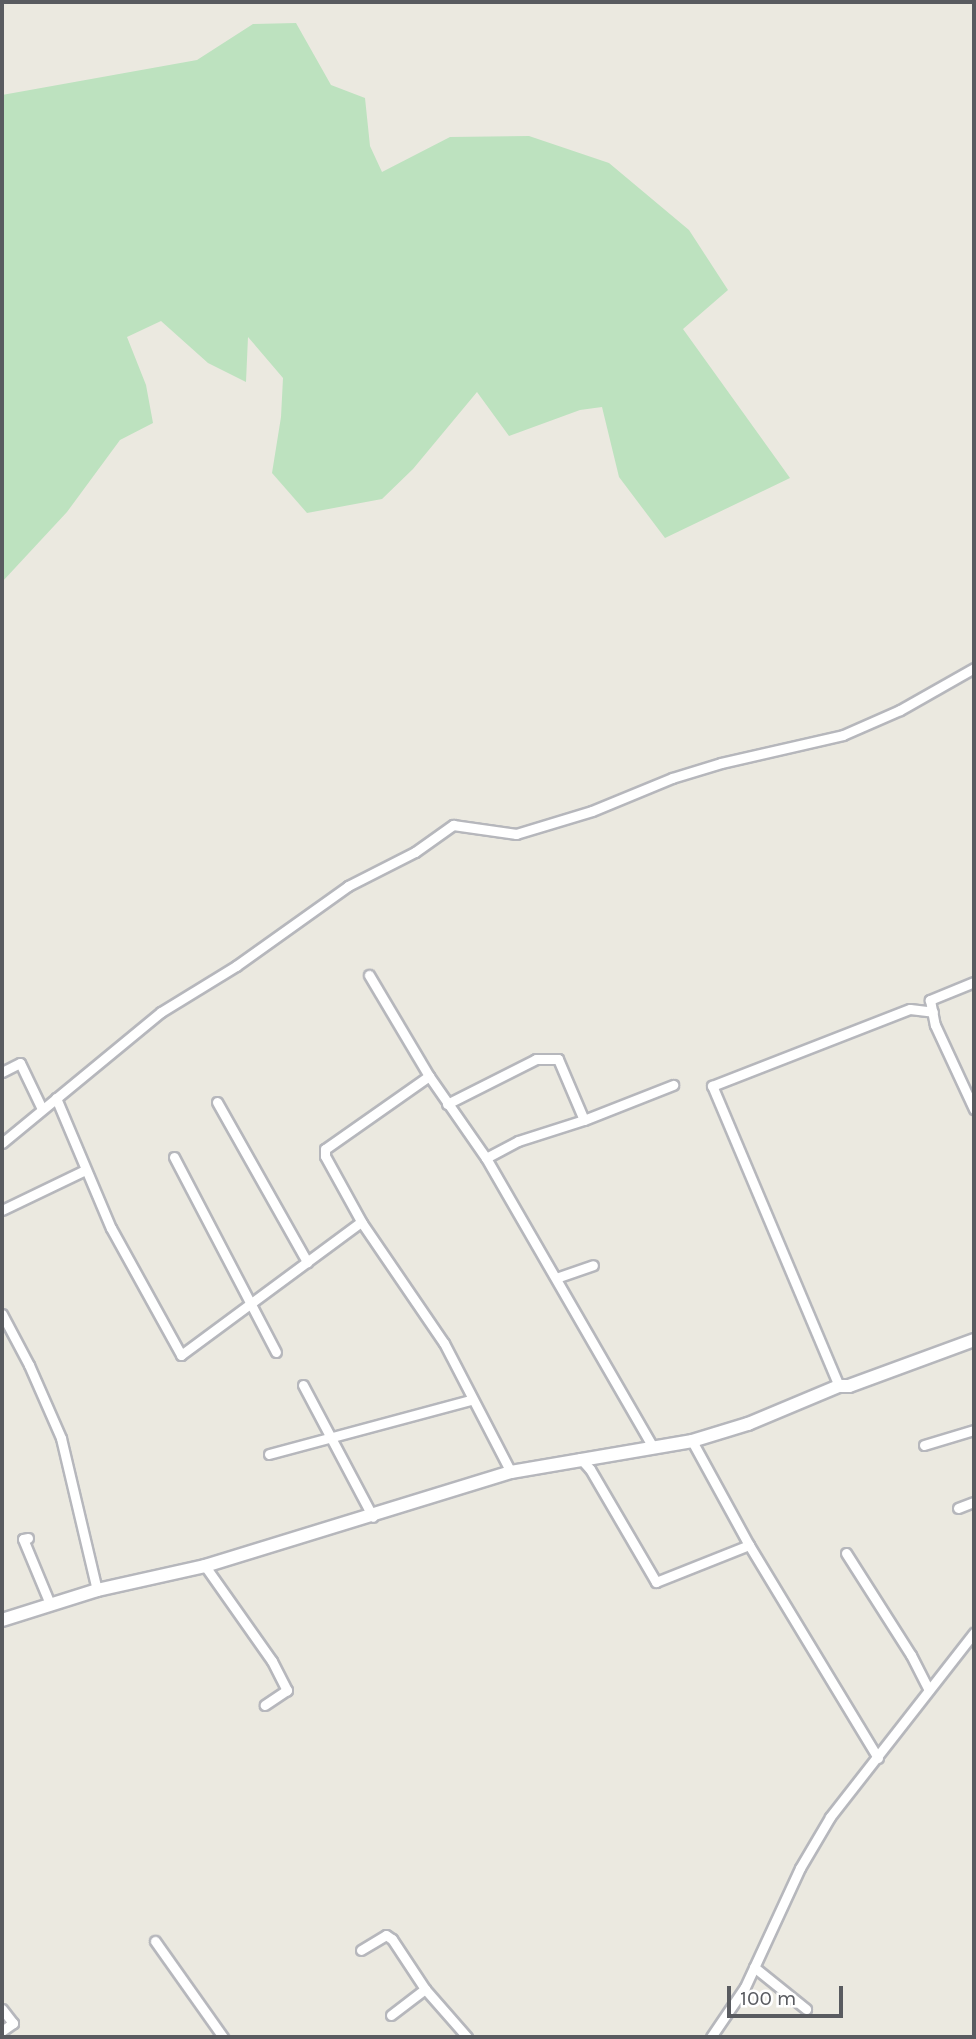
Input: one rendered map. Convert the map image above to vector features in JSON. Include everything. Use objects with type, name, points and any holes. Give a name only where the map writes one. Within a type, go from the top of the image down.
[{"type":"main road","points":[[2,1620],[97,1590],[205,1566],[373,1517],[511,1472],[580,1458],[692,1441],[748,1424],[839,1386],[849,1386],[974,1340]]},
{"type":"street","points":[[2,1143],[161,1012],[236,965],[348,886],[415,852],[453,825],[516,834],[592,811],[672,778],[721,762],[843,735],[900,710],[974,668]]},
{"type":"street","points":[[369,975],[429,1076],[486,1158],[653,1447]]},
{"type":"street","points":[[974,982],[930,1000],[935,1025],[974,1109]]},
{"type":"street","points":[[839,1386],[712,1086],[910,1009],[933,1012]]},
{"type":"street","points":[[447,1104],[536,1059],[558,1059],[584,1120]]},
{"type":"street","points":[[2,1072],[20,1063],[42,1109]]},
{"type":"street","points":[[429,1076],[325,1149],[325,1156],[361,1222],[444,1343],[511,1472]]},
{"type":"street","points":[[486,1158],[518,1141],[584,1120],[673,1085]]},
{"type":"street","points":[[56,1098],[111,1228],[181,1355],[361,1222]]},
{"type":"street","points":[[217,1102],[307,1262]]},
{"type":"street","points":[[174,1157],[276,1352]]},
{"type":"street","points":[[2,1210],[85,1170]]},
{"type":"street","points":[[556,1278],[593,1265]]},
{"type":"street","points":[[2,1314],[30,1365],[61,1438],[97,1590]]},
{"type":"street","points":[[303,1385],[373,1517]]},
{"type":"street","points":[[269,1454],[471,1399]]},
{"type":"street","points":[[924,1445],[974,1430]]},
{"type":"street","points":[[692,1441],[750,1545],[878,1758]]},
{"type":"street","points":[[580,1458],[590,1469],[656,1582],[750,1545]]},
{"type":"street","points":[[958,1508],[974,1502]]},
{"type":"street","points":[[28,1538],[23,1539],[50,1604]]},
{"type":"street","points":[[846,1553],[911,1655],[929,1690]]},
{"type":"street","points":[[205,1566],[272,1661],[288,1690],[265,1705]]},
{"type":"street","points":[[711,2037],[745,1987],[800,1868],[830,1817],[974,1633]]},
{"type":"street","points":[[361,1950],[386,1934],[425,1989],[467,2037]]},
{"type":"street","points":[[155,1941],[223,2037]]},
{"type":"street","points":[[754,1967],[806,2010]]},
{"type":"street","points":[[391,2015],[425,1989]]},
{"type":"street","points":[[2,2009],[13,2023],[2,2031]]},
{"type":"green space","points":[[296,23],[331,85],[365,98],[370,146],[382,172],[450,137],[529,136],[609,163],[689,230],[728,290],[683,329],[790,478],[665,538],[619,477],[602,407],[580,410],[509,436],[477,392],[413,469],[382,499],[307,513],[272,473],[281,417],[283,378],[248,337],[246,382],[208,363],[161,321],[127,337],[146,385],[153,423],[120,440],[67,512],[2,582],[2,95],[197,60],[253,24]]}]
